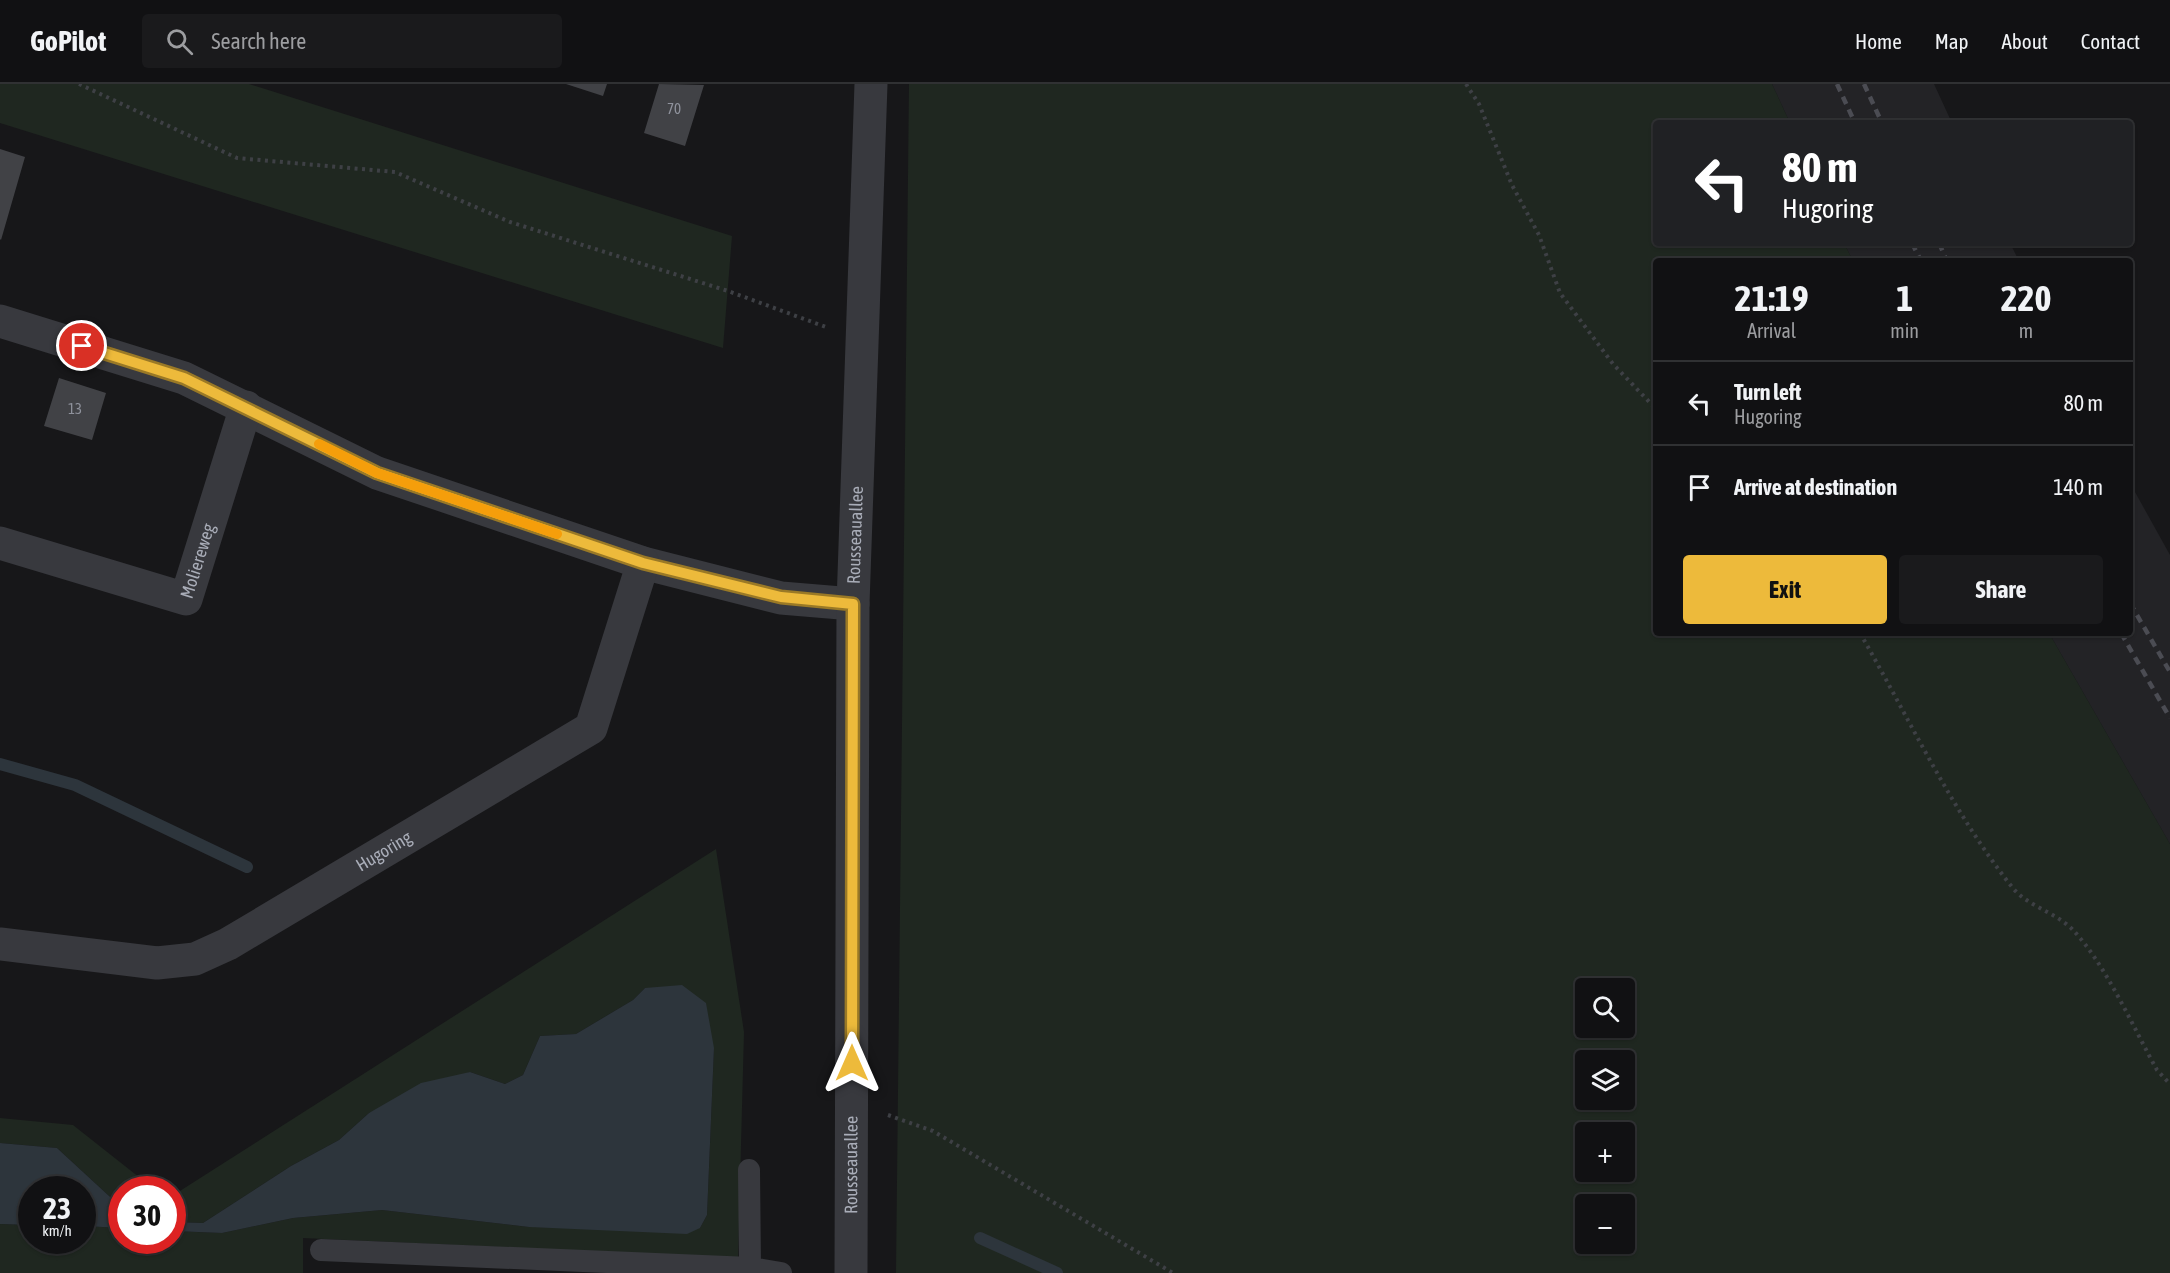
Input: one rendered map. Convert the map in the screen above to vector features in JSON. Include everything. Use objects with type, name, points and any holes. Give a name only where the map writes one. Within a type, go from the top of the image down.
[{"type":"street","name":"Rousseauallee","points":[[851,1273],[853,604],[864,339],[871,84]]},
{"type":"street","points":[[0,321],[184,378],[377,473],[643,563],[781,597],[853,604]]},
{"type":"street","name":"Moliereweg","points":[[0,543],[186,599],[246,407]]},
{"type":"street","name":"Hugoring","points":[[0,944],[157,963],[195,959],[238,938],[591,728],[643,563]]},
{"type":"lane","points":[[749,1170],[750,1268]]},
{"type":"lane","points":[[321,1250],[750,1268],[781,1273]]},
{"type":"path","points":[[79,84],[237,158],[396,172],[510,222],[738,294],[864,339]]},
{"type":"path","points":[[1466,84],[1479,104],[1512,185],[1539,235],[1560,293],[1613,364],[1653,406]]},
{"type":"path","points":[[1862,636],[1910,718],[1946,791],[1979,840],[2014,890],[2071,928],[2094,958],[2157,1070],[2170,1084]]},
{"type":"path","points":[[890,1116],[933,1131],[1173,1273]]},
{"type":"shaded area","points":[[0,84],[249,84],[732,236],[723,348],[0,123]]},
{"type":"shaded area","points":[[909,84],[1772,84],[1789,120],[1653,120],[1653,246],[1846,246],[1852,258],[1653,258],[1653,636],[2051,636],[2170,844],[2170,1273],[896,1273]]},
{"type":"shaded area","points":[[1772,84],[1934,84],[1951,120],[1789,120]]},
{"type":"shaded area","points":[[1846,246],[2012,246],[2018,258],[1852,258]]},
{"type":"shaded area","points":[[2133,488],[2170,555],[2170,844],[2051,636],[2133,636]]},
{"type":"shaded area","points":[[716,849],[744,1032],[738,1258],[303,1238],[303,1273],[0,1273],[0,1224],[18,1225],[18,1254],[96,1254],[96,1227],[108,1227],[108,1254],[186,1254],[186,1232],[222,1233],[293,1218],[382,1210],[529,1227],[700,1228],[707,1215],[714,1048],[645,988],[633,1000],[576,1034],[540,1036],[523,1075],[505,1084],[470,1072],[369,1113],[339,1140],[291,1166],[203,1223],[186,1222],[186,1187]]},
{"type":"shaded area","points":[[682,985],[706,1003],[714,1048],[707,1215],[700,1228],[687,1234],[529,1227],[382,1210],[293,1218],[222,1233],[186,1232],[186,1222],[203,1223],[291,1166],[339,1140],[369,1113],[421,1083],[470,1072],[505,1084],[523,1075],[540,1036],[576,1034],[633,1000],[645,988]]},
{"type":"shaded area","points":[[0,1118],[73,1125],[138,1176],[108,1176],[108,1195],[96,1184],[96,1176],[87,1176],[57,1148],[0,1143]]},
{"type":"shaded area","points":[[0,1143],[57,1148],[87,1176],[18,1176],[18,1225],[0,1224]]},
{"type":"shaded area","points":[[96,1184],[108,1195],[108,1227],[96,1227]]},
{"type":"building","points":[[566,84],[607,84],[603,96]]},
{"type":"building","points":[[659,84],[704,85],[685,146],[644,133]]},
{"type":"building","points":[[0,149],[25,157],[1,240],[0,239]]},
{"type":"building","points":[[59,378],[106,393],[92,440],[44,426]]},
{"type":"waterway","points":[[0,764],[75,785],[247,867]]},
{"type":"waterway","points":[[980,1238],[1057,1273]]},
{"type":"railway","points":[[1837,84],[1854,120]]},
{"type":"railway","points":[[1864,84],[1881,120]]},
{"type":"railway","points":[[1914,246],[1920,258]]},
{"type":"railway","points":[[1940,246],[1946,258]]},
{"type":"railway","points":[[2133,608],[2170,672]]},
{"type":"railway","points":[[2123,636],[2170,718]]},
{"type":"slow traffic","points":[[319,444],[377,473],[557,534]]},
{"type":"route","points":[[82,346],[184,378],[377,473],[643,563],[781,597],[853,604],[852,1063]]}]
